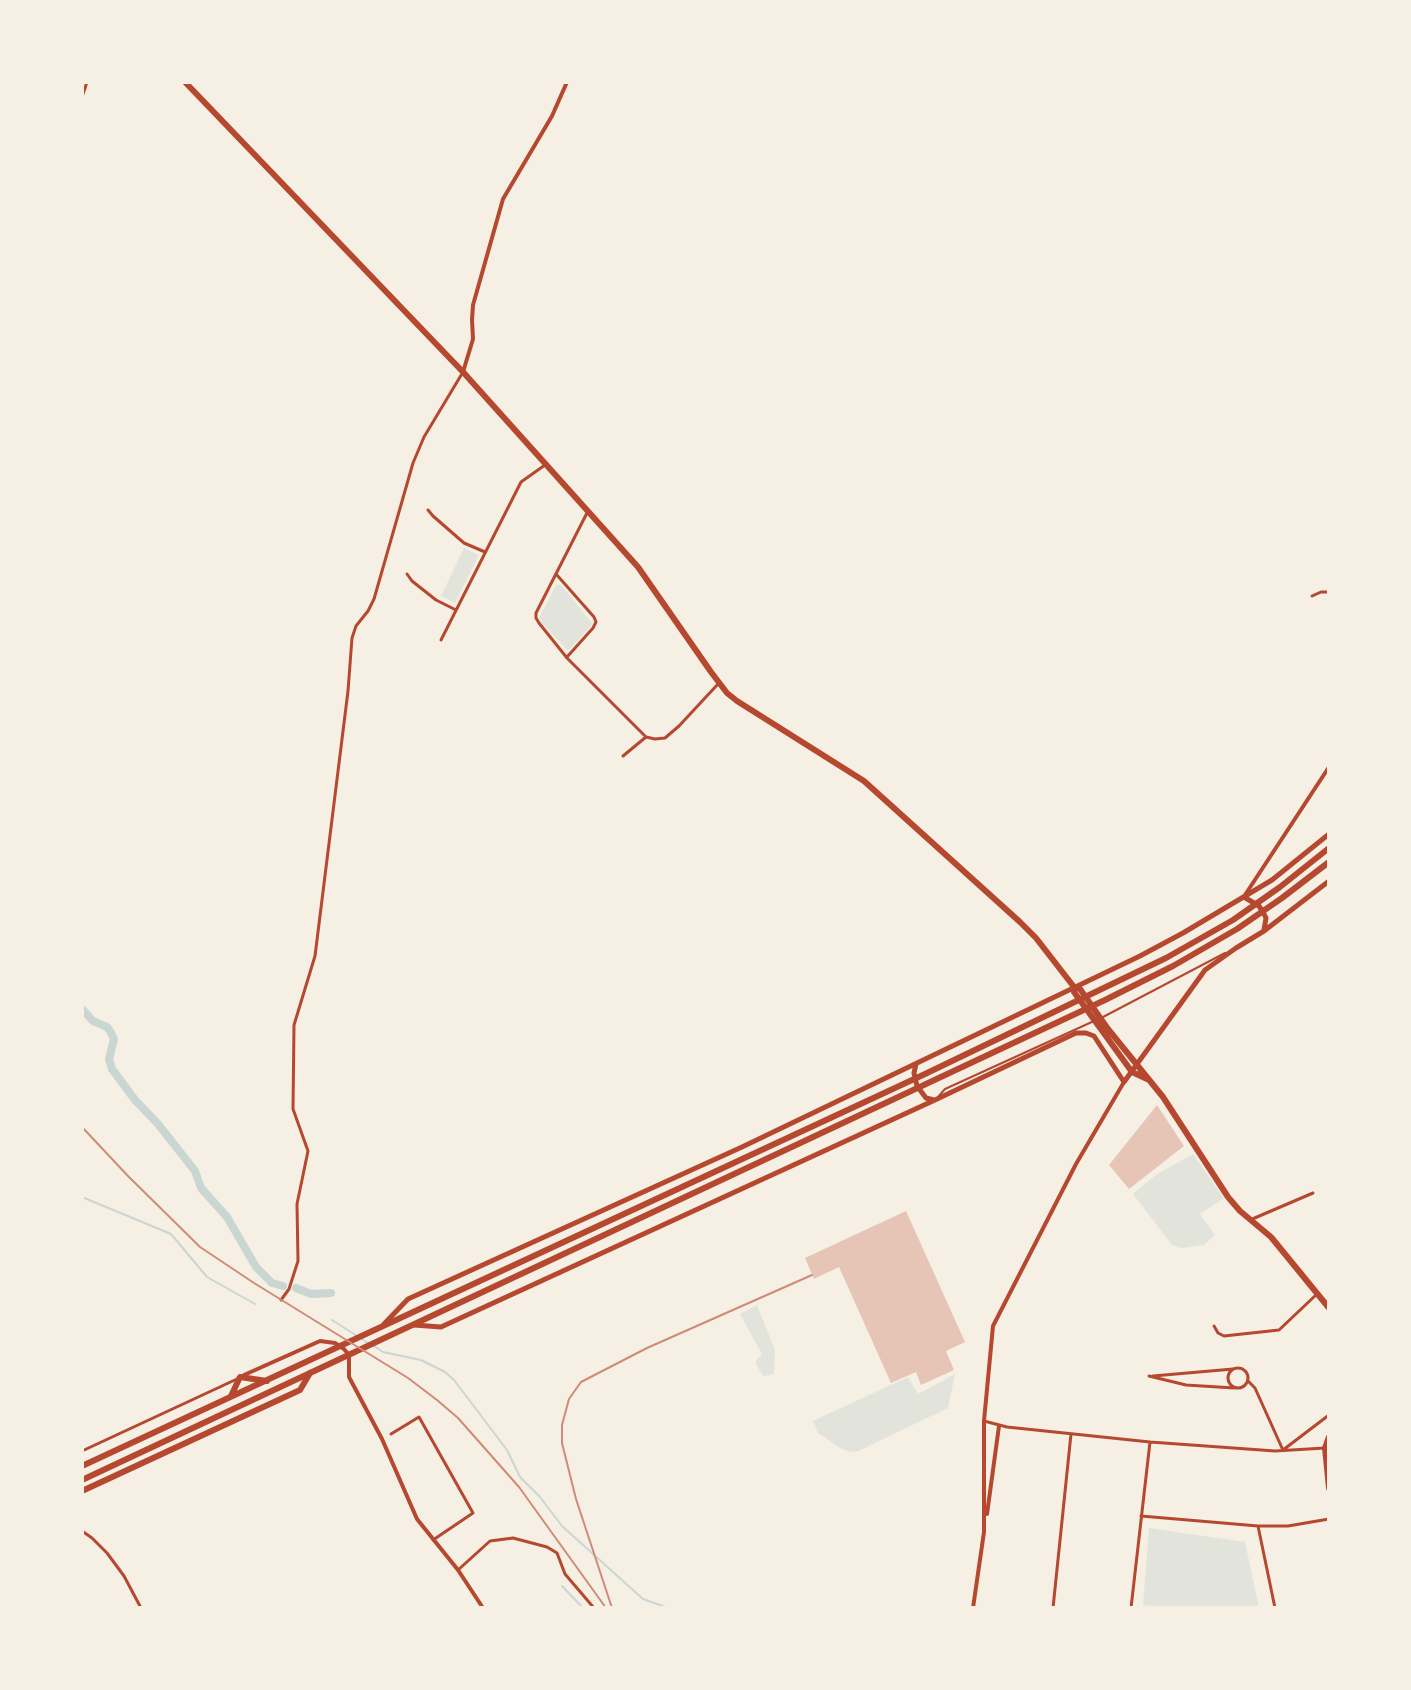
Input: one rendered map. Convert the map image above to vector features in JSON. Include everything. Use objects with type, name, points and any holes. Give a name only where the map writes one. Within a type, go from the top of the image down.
[{"type":"main road","points":[[185,82],[463,372],[638,567],[719,683],[737,701],[864,781],[1020,922],[1076,989],[1132,1072],[1150,1081]]},
{"type":"main road","points":[[380,1327],[408,1299],[716,1159],[1140,956],[1277,876],[1329,834]]},
{"type":"main road","points":[[82,1466],[925,1074],[1166,958],[1233,920],[1329,848]]},
{"type":"main road","points":[[82,1480],[1094,1006],[1237,929],[1329,862]]},
{"type":"main road","points":[[413,1325],[441,1327],[1082,1032],[1094,1036],[1124,1082],[1205,970],[1329,881]]},
{"type":"main road","points":[[1244,897],[1263,912],[1265,928]]},
{"type":"main road","points":[[1105,1031],[1174,1112],[1228,1197],[1271,1237],[1329,1308]]},
{"type":"main road","points":[[917,1063],[914,1073],[917,1086],[926,1098],[935,1100]]},
{"type":"main road","points":[[82,1491],[300,1390],[310,1373]]},
{"type":"main road","points":[[230,1397],[240,1377],[267,1381]]},
{"type":"main road","points":[[1329,1437],[1325,1448],[1329,1488]]},
{"type":"street","points":[[82,97],[87,82]]},
{"type":"street","points":[[281,1300],[289,1289],[298,1261],[297,1204],[308,1151],[293,1109],[294,1025],[315,956],[352,638],[356,626],[374,599],[413,463],[424,437],[463,372],[473,339],[473,305],[503,199],[552,116],[567,82]]},
{"type":"street","points":[[441,640],[521,482],[545,465]]},
{"type":"street","points":[[428,510],[464,543],[485,552]]},
{"type":"street","points":[[588,511],[536,618],[567,658],[646,737],[665,738],[719,683]]},
{"type":"street","points":[[407,574],[436,600],[456,610]]},
{"type":"street","points":[[556,574],[596,622],[567,658]]},
{"type":"street","points":[[1312,596],[1329,592]]},
{"type":"street","points":[[623,756],[646,737]]},
{"type":"street","points":[[1244,897],[1329,767]]},
{"type":"street","points":[[984,1532],[984,1421],[993,1326],[1076,1164],[1124,1082]]},
{"type":"street","points":[[1250,1220],[1313,1193]]},
{"type":"street","points":[[1214,1326],[1224,1336],[1279,1330],[1317,1294]]},
{"type":"street","points":[[82,1451],[320,1341],[335,1343],[349,1355],[349,1377],[382,1439],[417,1519],[458,1570],[483,1608]]},
{"type":"street","points":[[1248,1381],[1244,1386],[1234,1388],[1186,1385],[1149,1376],[1239,1368],[1246,1371],[1248,1381],[1255,1388],[1283,1450]]},
{"type":"street","points":[[1233,1369],[1228,1381],[1234,1388]]},
{"type":"street","points":[[1283,1450],[1329,1415]]},
{"type":"street","points":[[391,1434],[419,1417],[473,1513],[433,1540]]},
{"type":"street","points":[[984,1421],[999,1426],[1150,1442],[1283,1450],[1325,1448]]},
{"type":"street","points":[[973,1608],[999,1426]]},
{"type":"street","points":[[1053,1608],[1071,1434]]},
{"type":"street","points":[[1131,1608],[1150,1442]]},
{"type":"street","points":[[1141,1516],[1258,1526],[1288,1526],[1329,1519]]},
{"type":"street","points":[[1258,1526],[1275,1608]]},
{"type":"street","points":[[82,1531],[107,1553],[141,1608]]},
{"type":"street","points":[[458,1570],[490,1541],[513,1538],[547,1547],[557,1553],[565,1574],[594,1608]]},
{"type":"lane","points":[[935,1100],[945,1089],[1098,1019],[1236,948]]},
{"type":"shaded area","points":[[464,548],[479,555],[455,603],[441,596]]},
{"type":"shaded area","points":[[556,585],[561,585],[592,623],[568,651],[539,618]]},
{"type":"shaded area","points":[[1193,1154],[1224,1198],[1200,1214],[1215,1235],[1204,1245],[1181,1248],[1172,1245],[1133,1194],[1157,1174]]},
{"type":"shaded area","points":[[757,1305],[775,1350],[774,1374],[763,1376],[755,1362],[762,1354],[740,1314]]},
{"type":"shaded area","points":[[955,1374],[948,1408],[858,1451],[840,1448],[818,1433],[813,1421],[908,1377],[918,1394]]},
{"type":"shaded area","points":[[1149,1528],[1245,1542],[1259,1608],[1143,1605]]},
{"type":"building","points":[[1157,1105],[1184,1146],[1129,1189],[1109,1165]]},
{"type":"building","points":[[906,1211],[965,1342],[946,1351],[954,1370],[921,1385],[916,1372],[891,1383],[839,1267],[814,1279],[805,1258]]},
{"type":"waterway","points":[[82,1009],[93,1021],[110,1031],[114,1039],[109,1059],[112,1069],[195,1171],[201,1188],[227,1217],[256,1267],[272,1283],[283,1286]]},
{"type":"waterway","points":[[82,1197],[171,1234],[207,1277],[255,1304]]},
{"type":"waterway","points":[[296,1288],[311,1294],[331,1293]]},
{"type":"waterway","points":[[332,1320],[368,1343]]},
{"type":"waterway","points":[[374,1346],[383,1352],[421,1360],[454,1380],[507,1450],[520,1477],[562,1526],[643,1599],[668,1608]]},
{"type":"waterway","points":[[562,1586],[583,1608]]},
{"type":"railway","points":[[82,1127],[200,1247],[408,1378],[458,1418],[519,1487],[606,1608]]},
{"type":"railway","points":[[612,1608],[576,1499],[562,1443],[562,1425],[569,1399],[581,1382],[647,1348],[812,1275]]}]
